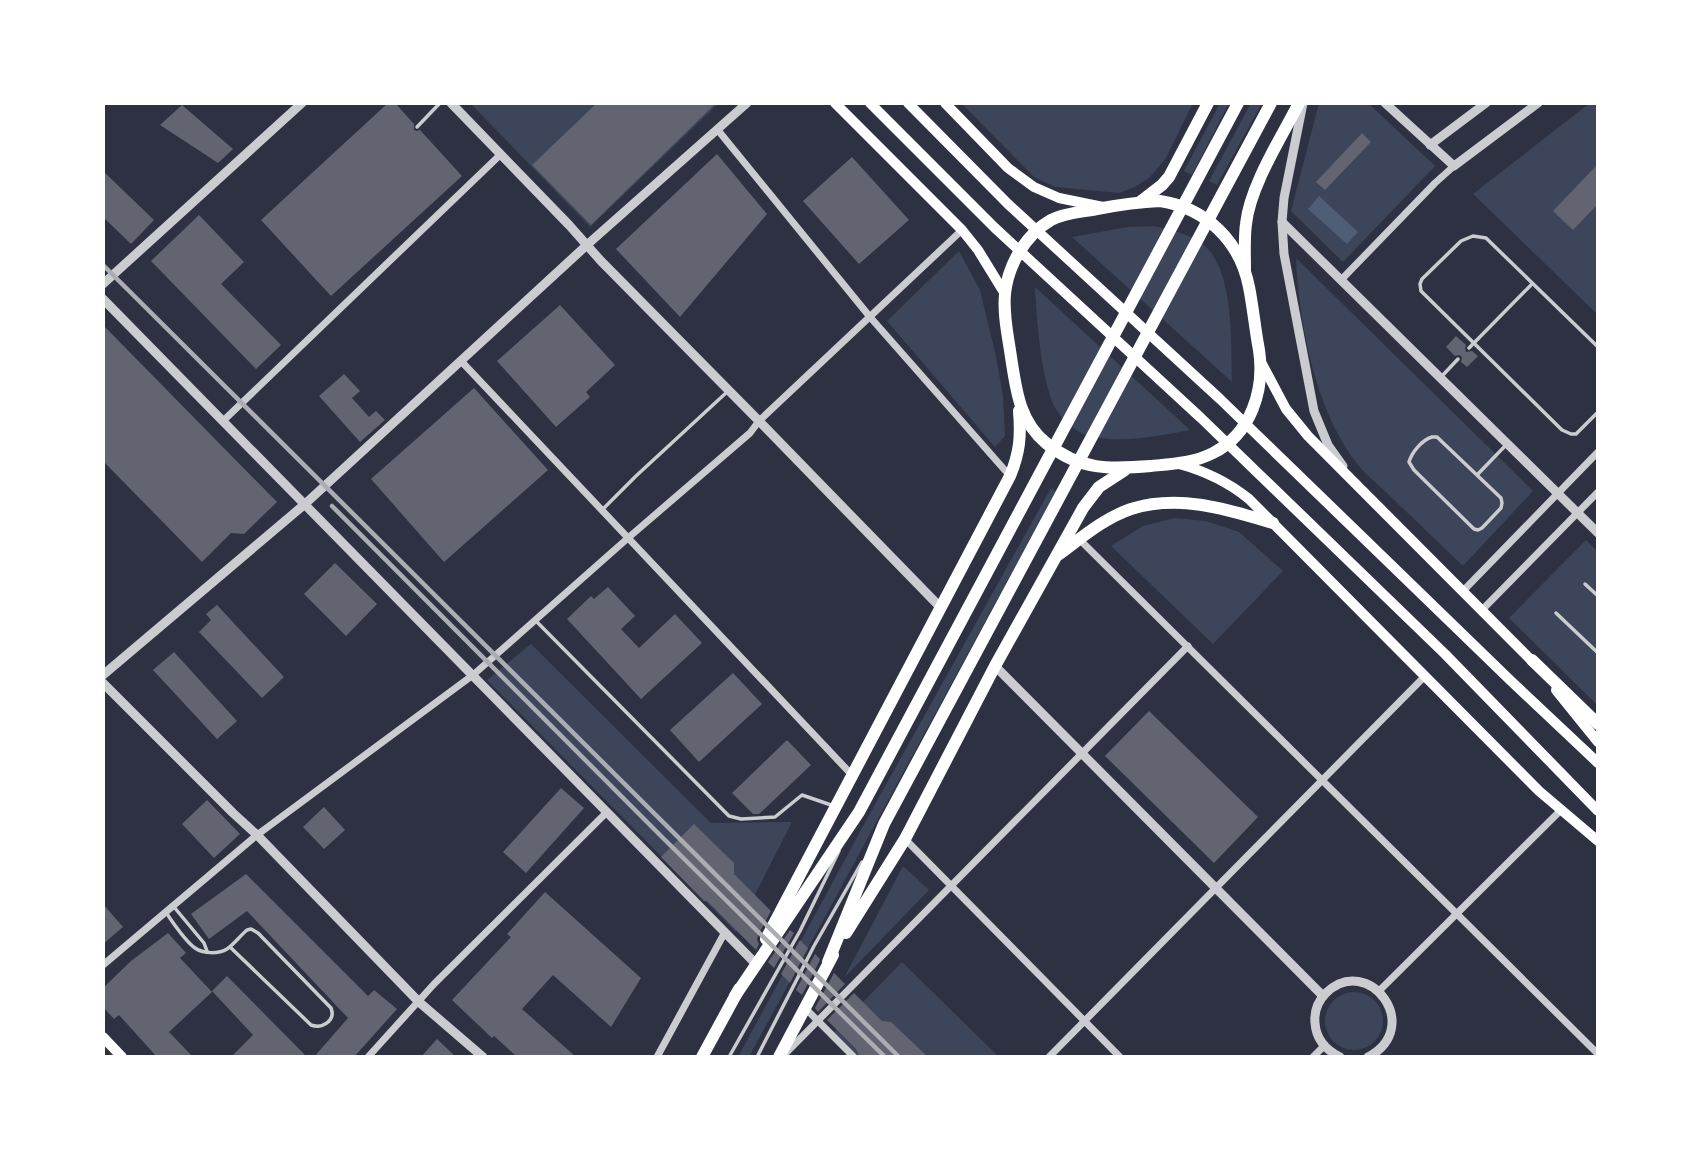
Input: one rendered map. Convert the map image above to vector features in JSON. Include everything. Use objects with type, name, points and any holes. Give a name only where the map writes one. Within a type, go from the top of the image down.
[{"type":"main road","points":[[835,103],[962,230],[978,250],[1005,294]]},
{"type":"main road","points":[[870,103],[995,228],[1201,418],[1446,654],[1598,811]]},
{"type":"main road","points":[[908,103],[1008,204],[1220,399],[1598,763]]},
{"type":"main road","points":[[1140,202],[1169,177],[1208,103]]},
{"type":"main road","points":[[736,996],[859,812],[1238,103]]},
{"type":"main road","points":[[828,962],[884,824],[1271,103]]},
{"type":"main road","points":[[1245,272],[1246,223],[1250,204],[1258,183],[1301,103]]},
{"type":"main road","points":[[946,104],[1008,168],[1034,187],[1059,198],[1106,207]]},
{"type":"main road","points":[[702,1057],[1017,459],[1020,442],[1018,400],[1006,320],[1005,294],[1017,256],[1034,233],[1052,220],[1106,207],[1160,201],[1193,211],[1214,224],[1235,251],[1245,272],[1261,362],[1256,401],[1237,435],[1224,447],[1211,454],[1176,464],[1129,468],[1093,467],[1072,459],[1044,441],[1031,427],[1018,400]]},
{"type":"main road","points":[[1261,362],[1296,423],[1598,724]]},
{"type":"main road","points":[[1176,464],[1194,468],[1224,481],[1249,499],[1539,791],[1598,841]]},
{"type":"main road","points":[[781,1057],[828,962],[905,839],[995,666],[1083,508],[1099,487],[1129,468]]},
{"type":"main road","points":[[1055,557],[1107,521],[1130,510],[1175,502],[1197,503],[1273,523]]},
{"type":"main road","points":[[1532,660],[1598,742]]},
{"type":"main road","points":[[103,1037],[122,1057]]},
{"type":"street","points":[[103,284],[302,103]]},
{"type":"street","points":[[451,103],[588,244],[601,261],[940,608]]},
{"type":"street","points":[[103,675],[305,504],[588,244],[747,103]]},
{"type":"street","points":[[1301,103],[1284,198],[1284,254],[1314,411],[1328,445],[1354,482]]},
{"type":"street","points":[[1385,103],[1454,166]]},
{"type":"street","points":[[1430,145],[1486,103]]},
{"type":"street","points":[[1341,280],[1435,183],[1538,103]]},
{"type":"street","points":[[717,129],[870,317],[1010,476]]},
{"type":"street","points":[[223,421],[500,155]]},
{"type":"street","points":[[1282,222],[1598,533]]},
{"type":"street","points":[[103,965],[257,835],[473,676],[750,433],[759,421],[962,230]]},
{"type":"street","points":[[103,299],[754,962]]},
{"type":"street","points":[[461,360],[852,775]]},
{"type":"street","points":[[1463,591],[1598,452]]},
{"type":"street","points":[[1482,610],[1598,492]]},
{"type":"street","points":[[1079,539],[1598,1054]]},
{"type":"street","points":[[781,1057],[1188,646]]},
{"type":"street","points":[[995,666],[1323,996]]},
{"type":"street","points":[[1049,1057],[1425,676]]},
{"type":"street","points":[[103,683],[257,835],[419,1002],[483,1057]]},
{"type":"street","points":[[1379,991],[1561,810]]},
{"type":"street","points":[[368,1057],[564,853],[607,812]]},
{"type":"street","points":[[905,839],[1120,1057]]},
{"type":"street","points":[[657,1057],[725,932]]},
{"type":"street","points":[[1340,1057],[1324,1046],[1315,1027],[1315,1016],[1323,996],[1340,984],[1351,982],[1361,983],[1379,991],[1388,1003],[1392,1016],[1392,1029],[1381,1054],[1368,1057]]},
{"type":"street","points":[[804,1008],[854,1057]]},
{"type":"street","points":[[1313,1057],[1324,1046]]},
{"type":"lane","points":[[417,127],[440,103]]},
{"type":"lane","points":[[1598,347],[1486,238],[1473,236],[1461,241],[1422,279],[1421,290],[1562,430],[1576,434],[1598,412]]},
{"type":"lane","points":[[1469,348],[1532,284]]},
{"type":"lane","points":[[1440,377],[1458,359]]},
{"type":"lane","points":[[602,510],[729,391]]},
{"type":"lane","points":[[1437,437],[1476,475],[1501,498],[1502,503],[1501,508],[1478,530],[1413,470],[1409,462],[1411,455],[1427,439],[1437,437]]},
{"type":"lane","points":[[1476,475],[1507,444]]},
{"type":"lane","points":[[1585,583],[1598,596]]},
{"type":"lane","points":[[1556,613],[1598,653]]},
{"type":"lane","points":[[535,621],[729,816],[775,817],[802,794],[836,806]]},
{"type":"lane","points":[[729,1057],[800,932],[859,812]]},
{"type":"lane","points":[[757,1057],[814,946],[884,824]]},
{"type":"lane","points":[[173,905],[204,943],[207,952]]},
{"type":"lane","points":[[166,912],[196,949],[207,952],[223,951],[247,930],[258,933],[331,1008],[332,1017],[324,1026],[311,1026],[230,947]]},
{"type":"shaded area","points":[[470,103],[719,103],[590,227]]},
{"type":"shaded area","points":[[961,103],[1193,103],[1166,158],[1150,177],[1119,193],[1055,187],[1034,177]]},
{"type":"shaded area","points":[[1220,103],[1229,103],[1192,175],[1184,171]]},
{"type":"shaded area","points":[[1251,103],[1262,103],[1217,185],[1209,181]]},
{"type":"shaded area","points":[[1319,103],[1368,103],[1435,166],[1343,262],[1291,211]]},
{"type":"shaded area","points":[[1590,103],[1598,103],[1598,315],[1473,194]]},
{"type":"shaded area","points":[[1319,196],[1358,232],[1347,244],[1308,209]]},
{"type":"shaded area","points":[[1153,226],[1182,233],[1196,240],[1208,249],[1216,261],[1227,294],[1232,382],[1072,237],[1128,227]]},
{"type":"shaded area","points":[[959,251],[980,290],[996,356],[1003,396],[1005,436],[995,447],[887,321]]},
{"type":"shaded area","points":[[1296,258],[1533,491],[1463,566],[1363,470],[1341,440],[1320,391],[1305,337]]},
{"type":"shaded area","points":[[1035,287],[1190,430],[1142,438],[1105,439],[1081,433],[1070,425],[1053,404],[1045,376]]},
{"type":"shaded area","points":[[1051,488],[1056,491],[749,1057],[738,1057],[868,817]]},
{"type":"shaded area","points":[[1175,518],[1206,521],[1239,532],[1283,571],[1213,644],[1111,546],[1143,526]]},
{"type":"shaded area","points":[[1586,540],[1598,552],[1598,706],[1509,618]]},
{"type":"shaded area","points":[[531,644],[711,823],[792,822],[736,932],[487,680]]},
{"type":"shaded area","points":[[903,866],[929,890],[844,978]]},
{"type":"shaded area","points":[[902,962],[999,1057],[859,1057],[834,1032]]},
{"type":"shaded area","points":[[1348,992],[1360,992],[1375,1000],[1383,1015],[1383,1027],[1375,1042],[1360,1050],[1348,1050],[1333,1042],[1325,1027],[1325,1015],[1333,1000]]},
{"type":"building","points":[[388,103],[395,103],[414,124],[414,130],[420,130],[462,176],[331,296],[261,220]]},
{"type":"building","points":[[597,103],[716,103],[591,225],[532,165]]},
{"type":"building","points":[[182,105],[233,149],[218,163],[160,125]]},
{"type":"building","points":[[1362,133],[1371,142],[1325,190],[1316,182]]},
{"type":"building","points":[[717,154],[767,214],[680,317],[616,249]]},
{"type":"building","points":[[852,157],[909,220],[859,264],[803,201]]},
{"type":"building","points":[[1598,164],[1598,204],[1573,230],[1553,211]]},
{"type":"building","points":[[103,171],[154,220],[131,244],[103,217]]},
{"type":"building","points":[[199,215],[244,262],[221,284],[281,345],[256,369],[151,261]]},
{"type":"building","points":[[560,305],[615,365],[586,392],[590,397],[556,427],[497,361]]},
{"type":"building","points":[[103,325],[277,502],[244,534],[231,533],[202,562],[103,461]]},
{"type":"building","points":[[1456,336],[1466,345],[1466,352],[1472,351],[1478,356],[1467,367],[1461,362],[1460,355],[1455,356],[1446,347]]},
{"type":"building","points":[[344,374],[360,391],[352,398],[369,417],[376,411],[385,420],[360,442],[319,396]]},
{"type":"building","points":[[474,388],[548,470],[444,562],[371,479]]},
{"type":"building","points":[[335,563],[377,604],[346,636],[304,594]]},
{"type":"building","points":[[608,587],[635,616],[621,629],[639,648],[675,614],[702,643],[641,699],[567,619],[591,596],[594,599]]},
{"type":"building","points":[[217,605],[284,677],[262,698],[199,632],[211,620],[206,614]]},
{"type":"building","points":[[174,652],[237,721],[217,739],[153,670]]},
{"type":"building","points":[[733,673],[762,704],[699,762],[670,730]]},
{"type":"building","points":[[1149,711],[1258,817],[1214,863],[1105,756]]},
{"type":"building","points":[[787,740],[811,765],[759,814],[753,814],[732,793]]},
{"type":"building","points":[[561,788],[584,808],[526,873],[503,852]]},
{"type":"building","points":[[207,800],[240,834],[214,858],[182,824]]},
{"type":"building","points":[[324,807],[345,830],[324,849],[303,827]]},
{"type":"building","points":[[694,824],[734,863],[734,874],[771,911],[758,935],[759,944],[756,950],[661,857]]},
{"type":"building","points":[[246,874],[368,996],[374,990],[397,1009],[354,1057],[314,1057],[348,1018],[247,911],[209,939],[191,914]]},
{"type":"building","points":[[545,892],[641,978],[611,1027],[553,975],[522,1009],[576,1057],[517,1057],[494,1036],[492,1038],[452,1000],[511,937],[507,934]]},
{"type":"building","points":[[103,904],[123,927],[103,944]]},
{"type":"building","points":[[790,930],[794,933],[774,968],[768,962]]},
{"type":"building","points":[[168,933],[186,953],[180,958],[212,992],[169,1032],[193,1057],[157,1057],[119,1015],[114,1019],[103,1007],[103,988],[131,961]]},
{"type":"building","points":[[800,940],[808,948],[790,983],[781,974]]},
{"type":"building","points":[[815,954],[820,959],[802,995],[796,990]]},
{"type":"building","points":[[834,973],[845,984],[818,1012],[815,1008]]},
{"type":"building","points":[[227,976],[307,1057],[231,1057],[253,1035],[212,991]]},
{"type":"building","points":[[854,993],[882,1021],[891,1022],[928,1057],[860,1057],[856,1049],[827,1020]]},
{"type":"building","points":[[437,1039],[456,1057],[421,1057]]},
{"type":"railway","points":[[103,265],[899,1057]]},
{"type":"railway","points":[[332,506],[885,1057]]}]
